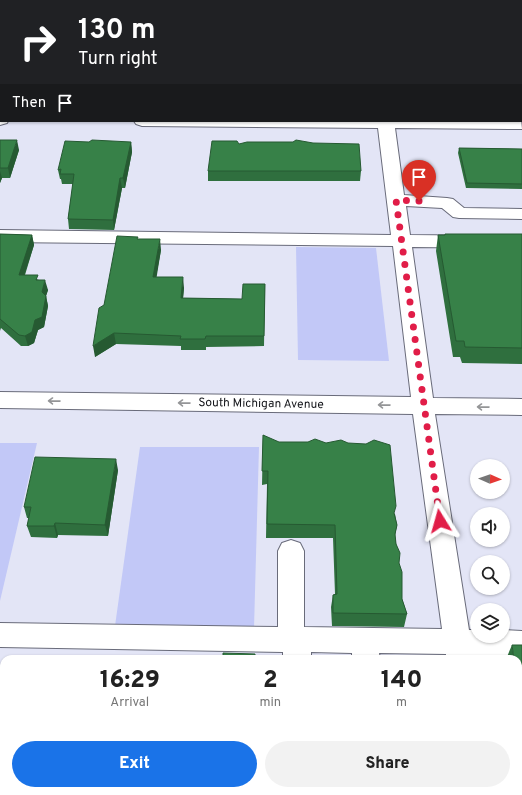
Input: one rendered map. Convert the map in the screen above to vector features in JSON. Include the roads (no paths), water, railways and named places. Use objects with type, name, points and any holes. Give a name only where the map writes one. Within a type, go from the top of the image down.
[{"type":"street","points":[[330,122],[522,124]]},
{"type":"street","points":[[386,123],[423,406],[459,651]]},
{"type":"street","points":[[396,200],[447,203],[459,213],[522,214]]},
{"type":"street","points":[[0,236],[522,242]]},
{"type":"street","name":"South Michigan Avenue","points":[[0,400],[522,407]]},
{"type":"street","points":[[291,551],[295,646]]},
{"type":"street","points":[[0,634],[365,650],[459,651],[522,643]]}]
